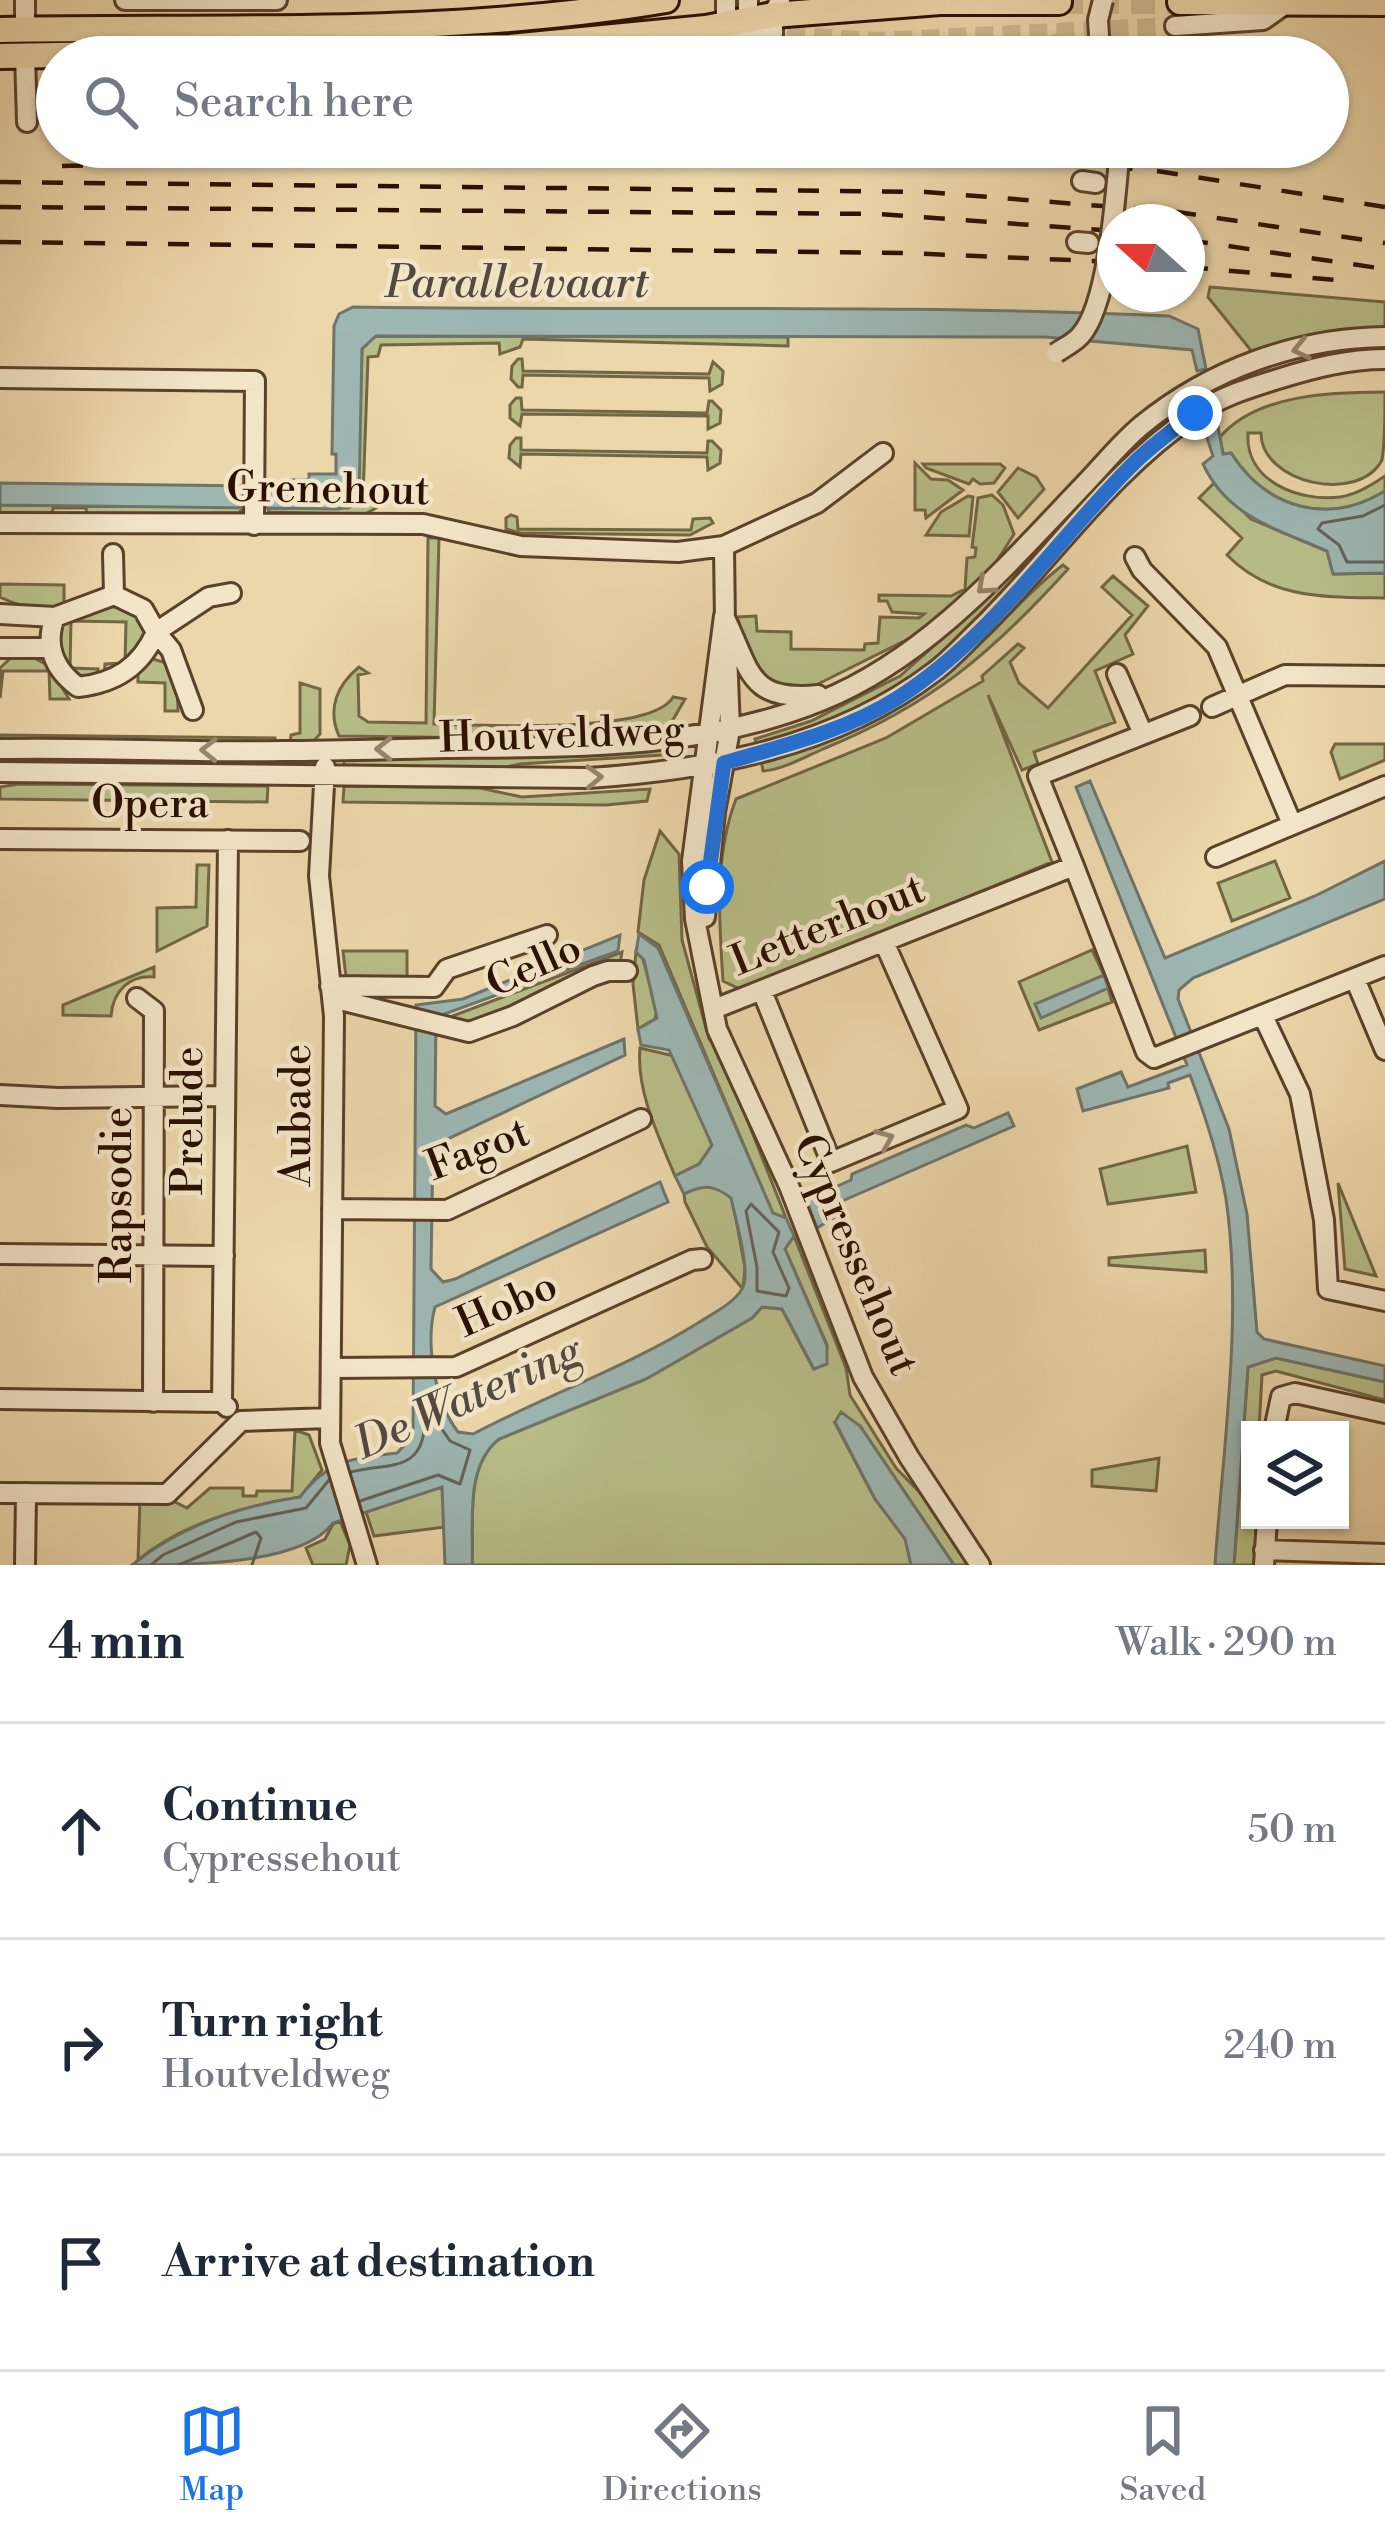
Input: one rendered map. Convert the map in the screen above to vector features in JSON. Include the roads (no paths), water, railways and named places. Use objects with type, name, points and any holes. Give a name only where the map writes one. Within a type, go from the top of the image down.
[{"type":"main road","points":[[159,36],[476,23],[574,15],[666,0]]},
{"type":"main road","points":[[1177,14],[1290,1],[1385,3]]},
{"type":"main road","points":[[604,36],[940,2],[1060,2]]},
{"type":"street","points":[[25,0],[12,42],[27,122]]},
{"type":"street","points":[[124,0],[277,0]]},
{"type":"street","points":[[1097,36],[1103,0]]},
{"type":"street","points":[[1056,360],[1082,335],[1100,287],[1118,168]]},
{"type":"street","name":"Houtveldweg","points":[[0,749],[589,747],[720,732],[781,716],[849,687],[918,646],[1002,570],[1142,425],[1192,391],[1221,373],[1302,348],[1385,337]]},
{"type":"street","name":"Houtveldweg","points":[[0,772],[589,778],[724,763],[844,725],[894,700],[938,669],[1020,589],[1136,460],[1195,413],[1223,398],[1318,366],[1385,358]]},
{"type":"street","points":[[0,378],[255,381],[255,519]]},
{"type":"street","name":"Grenehout","points":[[0,524],[255,519],[423,524],[521,546],[678,552],[724,546],[817,503],[883,453]]},
{"type":"street","points":[[720,732],[724,546]]},
{"type":"street","points":[[113,554],[114,595]]},
{"type":"street","points":[[1135,556],[1216,647],[1292,824]]},
{"type":"street","points":[[78,687],[118,677],[149,649],[156,632],[209,597],[230,592]]},
{"type":"street","points":[[50,648],[0,644],[0,617],[55,617],[114,595],[143,609],[170,650],[193,710]]},
{"type":"street","points":[[724,616],[748,666],[770,693],[794,697],[849,687]]},
{"type":"street","points":[[55,617],[50,648],[64,676],[78,687]]},
{"type":"street","points":[[1117,674],[1143,734]]},
{"type":"street","points":[[1212,707],[1285,675],[1385,676]]},
{"type":"street","points":[[77,711],[78,687]]},
{"type":"street","points":[[1190,716],[1038,776],[1146,1052],[1154,1058],[1174,1053],[1385,966]]},
{"type":"street","name":"Cypressehout","points":[[703,955],[715,812],[724,763],[720,732]]},
{"type":"street","name":"Cypressehout","points":[[720,732],[703,766],[692,861],[695,919],[717,1029],[789,1186],[863,1377],[908,1457],[980,1565]]},
{"type":"street","points":[[324,776],[326,749]]},
{"type":"street","name":"Aubade","points":[[324,776],[319,876],[331,992],[330,1418],[333,1457],[367,1565]]},
{"type":"street","points":[[1216,857],[1385,786]]},
{"type":"street","name":"Opera","points":[[0,839],[300,841]]},
{"type":"street","name":"Prelude","points":[[223,1402],[229,840]]},
{"type":"street","name":"Letterhout","points":[[714,1009],[1074,866]]},
{"type":"street","points":[[331,992],[434,987],[447,969],[547,934]]},
{"type":"street","points":[[762,991],[831,1162],[958,1109],[884,942]]},
{"type":"street","name":"Cello","points":[[331,992],[476,1032],[593,976],[608,970],[627,971]]},
{"type":"street","points":[[1355,979],[1385,1050]]},
{"type":"street","name":"Rapsodie","points":[[136,998],[154,1011],[153,1402]]},
{"type":"street","points":[[1263,1016],[1300,1094],[1324,1220],[1328,1289],[1385,1301]]},
{"type":"street","points":[[0,1095],[225,1096]]},
{"type":"street","name":"Fagot","points":[[332,1209],[447,1210],[641,1119]]},
{"type":"street","points":[[0,1254],[224,1256]]},
{"type":"street","name":"Hobo","points":[[332,1368],[456,1367],[702,1259]]},
{"type":"street","points":[[1276,1421],[1281,1397],[1295,1393],[1385,1413]]},
{"type":"street","points":[[0,1399],[223,1402],[241,1421]]},
{"type":"street","points":[[0,1493],[166,1494],[241,1421],[330,1418]]},
{"type":"street","points":[[25,1565],[26,1493]]},
{"type":"street","points":[[1264,1557],[1336,1551],[1385,1554]]},
{"type":"water","points":[[353,307],[863,309],[1169,316],[1198,329],[1206,369],[1197,371],[1192,350],[1045,337],[376,336],[362,349],[359,497],[351,506],[0,505],[0,483],[266,486],[309,480],[309,474],[336,474],[336,454],[332,454],[334,326],[339,314]]},
{"type":"water","points":[[1209,379],[1223,454],[1231,453],[1262,487],[1281,499],[1321,509],[1342,508],[1385,491],[1385,573],[1333,574],[1327,551],[1256,520],[1226,497],[1203,464],[1213,456],[1197,384]]},
{"type":"water","points":[[1090,781],[1165,958],[1315,896],[1385,861],[1385,899],[1193,978],[1179,990],[1178,999],[1229,1129],[1247,1214],[1257,1332],[1264,1339],[1385,1366],[1385,1382],[1276,1358],[1248,1367],[1234,1565],[1215,1565],[1233,1289],[1220,1168],[1190,1075],[1168,1083],[1169,1088],[1083,1111],[1077,1089],[1121,1072],[1128,1087],[1187,1065],[1076,787]]},
{"type":"water","points":[[639,934],[658,948],[773,1213],[786,1218],[794,1236],[785,1249],[827,1346],[827,1364],[814,1369],[782,1309],[762,1307],[752,1318],[646,1379],[499,1439],[480,1465],[476,1480],[472,1565],[445,1565],[442,1487],[333,1523],[318,1537],[271,1555],[212,1563],[132,1565],[170,1539],[212,1520],[300,1497],[321,1475],[342,1463],[397,1453],[413,1436],[416,1005],[463,999],[620,935],[618,951],[436,1017],[435,1106],[446,1114],[624,1039],[625,1055],[433,1146],[431,1269],[443,1282],[660,1182],[668,1202],[435,1307],[434,1372],[443,1405],[458,1432],[473,1434],[643,1353],[716,1312],[738,1294],[745,1271],[731,1198],[709,1187],[684,1194],[675,1176],[699,1164],[712,1145],[669,1050],[641,1045],[638,1029],[657,1018],[644,960],[636,952]]},
{"type":"water","points":[[1104,975],[1108,988],[1041,1018],[1035,1004]]},
{"type":"water","points":[[1008,1113],[1014,1126],[840,1202],[843,1212],[817,1228],[806,1200],[851,1180],[852,1174],[966,1125],[974,1128]]},
{"type":"water","points":[[841,1412],[860,1426],[954,1565],[911,1565],[905,1539],[875,1499],[835,1422]]},
{"type":"tunnel","points":[[1059,2],[1180,2]]},
{"type":"tunnel","points":[[975,36],[1175,26]]},
{"type":"tunnel","points":[[760,33],[803,36]]},
{"type":"railway","points":[[1121,168],[1136,169]]},
{"type":"railway","points":[[1157,171],[1385,207]]},
{"type":"railway","points":[[0,182],[926,192],[1177,212],[1385,243]]},
{"type":"railway","points":[[0,207],[878,214],[1097,230]]},
{"type":"railway","points":[[0,242],[906,253],[1097,261]]},
{"type":"railway","points":[[1205,243],[1385,269]]},
{"type":"railway","points":[[1205,269],[1336,280]]},
{"type":"water label","name":"Parallelvaart","points":[[517,283]]},
{"type":"water label","name":"De Watering","points":[[468,1398]]}]
